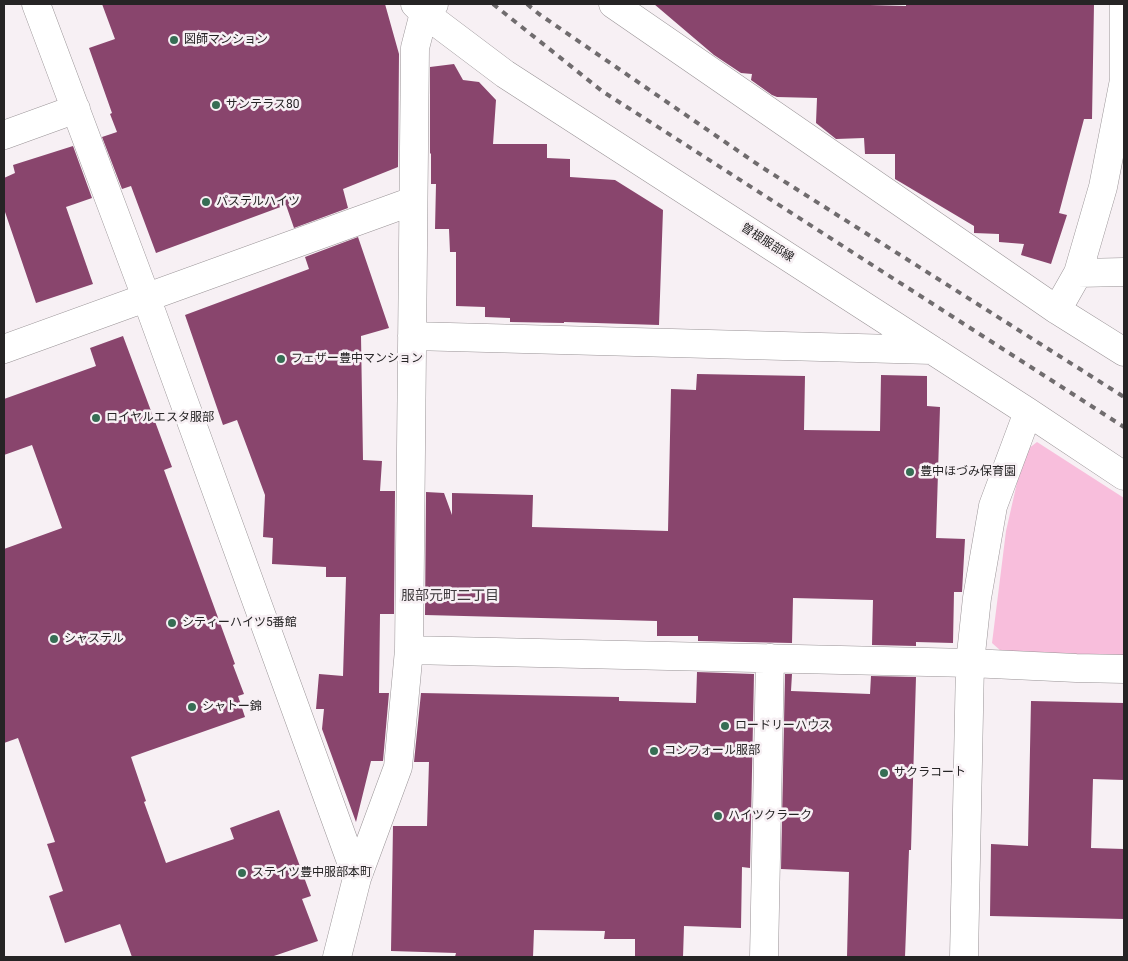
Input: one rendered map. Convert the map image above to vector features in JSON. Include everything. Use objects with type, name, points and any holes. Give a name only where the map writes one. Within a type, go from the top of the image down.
[{"type":"street","points":[[36,4],[146,298],[357,878]]},
{"type":"street","points":[[613,4],[1057,310],[1124,352]]},
{"type":"street","points":[[1057,310],[1078,273],[1103,188],[1124,80],[1124,4]]},
{"type":"street","points":[[337,957],[357,878],[398,767],[409,650],[415,48],[425,7]]},
{"type":"street","name":"曽根服部線","points":[[425,7],[505,74],[1124,476]]},
{"type":"street","points":[[4,135],[76,109]]},
{"type":"street","points":[[4,349],[413,202]]},
{"type":"street","points":[[1078,273],[1124,272]]},
{"type":"street","points":[[412,336],[932,350]]},
{"type":"street","points":[[964,957],[970,663],[977,598],[993,506],[1028,412]]},
{"type":"street","points":[[409,650],[970,663],[1124,669]]},
{"type":"street","points":[[764,957],[770,658]]},
{"type":"shaded area","points":[[1037,442],[1124,498],[1124,656],[1001,651],[992,643],[1006,531],[1024,452]]},
{"type":"building","points":[[102,4],[385,4],[399,54],[398,167],[343,189],[348,208],[294,228],[286,205],[156,253],[131,186],[122,189],[102,137],[117,132],[89,48],[115,39]]},
{"type":"building","points":[[654,4],[906,6],[906,4],[1094,4],[1092,119],[1084,119],[1059,213],[1067,215],[1051,264],[1021,255],[1024,244],[999,242],[999,234],[974,233],[974,226],[895,179],[895,154],[865,154],[864,138],[836,139],[816,123],[817,98],[777,97],[772,95],[751,80],[752,74],[741,73],[714,55]]},
{"type":"building","points":[[454,64],[463,80],[479,82],[496,100],[493,144],[547,144],[547,158],[570,159],[570,177],[615,180],[663,210],[659,325],[510,322],[510,318],[485,317],[485,307],[456,306],[456,252],[450,252],[449,229],[435,229],[436,184],[431,184],[430,154],[430,67]]},
{"type":"building","points":[[73,146],[92,198],[66,207],[93,284],[36,303],[4,209],[4,178],[15,173],[13,165]]},
{"type":"building","points":[[358,237],[389,328],[361,336],[363,460],[382,461],[380,491],[395,491],[394,614],[380,614],[379,693],[389,693],[383,761],[371,761],[356,822],[322,729],[324,709],[316,709],[319,674],[343,676],[346,577],[326,577],[326,567],[272,564],[273,538],[263,537],[265,495],[237,420],[223,425],[185,315],[309,269],[305,257]]},
{"type":"building","points":[[123,336],[172,467],[164,470],[235,664],[233,665],[244,694],[238,696],[245,717],[131,757],[146,801],[144,802],[166,863],[234,839],[230,828],[279,810],[311,896],[302,899],[318,941],[271,957],[132,957],[120,924],[65,943],[49,896],[63,891],[47,844],[55,842],[18,738],[4,743],[4,549],[62,528],[32,445],[4,455],[4,399],[96,366],[90,348]]},
{"type":"building","points":[[697,374],[805,376],[804,430],[880,431],[881,375],[927,376],[927,406],[940,407],[936,538],[965,539],[962,592],[954,592],[953,643],[916,642],[916,646],[872,645],[873,600],[793,598],[792,643],[698,641],[698,636],[657,636],[657,621],[425,615],[426,492],[444,493],[452,515],[452,493],[533,495],[532,527],[668,531],[671,389],[696,390]]},
{"type":"building","points":[[697,672],[754,674],[750,868],[742,867],[741,928],[684,926],[683,957],[635,957],[635,939],[604,939],[605,931],[534,930],[533,957],[455,957],[456,953],[391,951],[393,826],[427,826],[429,762],[414,762],[421,693],[619,697],[619,701],[696,703]]},
{"type":"building","points":[[785,674],[792,674],[791,691],[870,694],[871,676],[916,677],[911,850],[909,850],[905,957],[847,957],[849,872],[781,869]]},
{"type":"building","points":[[1031,701],[1124,703],[1124,780],[1093,779],[1091,848],[1124,849],[1124,919],[990,916],[991,844],[1028,846]]},
{"type":"railway","points":[[493,4],[602,91],[1124,427]]},
{"type":"railway","points":[[527,4],[760,166],[1124,397]]},
{"type":"place","name":"図師マンション","points":[[174,40]]},
{"type":"place","name":"サンテラス80","points":[[216,105]]},
{"type":"place","name":"パステルハイツ","points":[[206,202]]},
{"type":"place","name":"フェザー豊中マンション","points":[[281,359]]},
{"type":"place","name":"ロイヤルエスタ服部","points":[[96,418]]},
{"type":"place","name":"豊中ほづみ保育園","points":[[910,472]]},
{"type":"place","name":"シティーハイツ5番館","points":[[172,623]]},
{"type":"place","name":"シャステル","points":[[54,639]]},
{"type":"place","name":"シャトー錦","points":[[192,707]]},
{"type":"place","name":"ロードリーハウス","points":[[725,726]]},
{"type":"place","name":"コンフォール服部","points":[[654,751]]},
{"type":"place","name":"サクラコート","points":[[884,773]]},
{"type":"place","name":"ハイツクラーク","points":[[718,816]]},
{"type":"place","name":"ステイツ豊中服部本町","points":[[242,873]]},
{"type":"district","name":"服部元町二丁目","points":[[450,596]]}]
